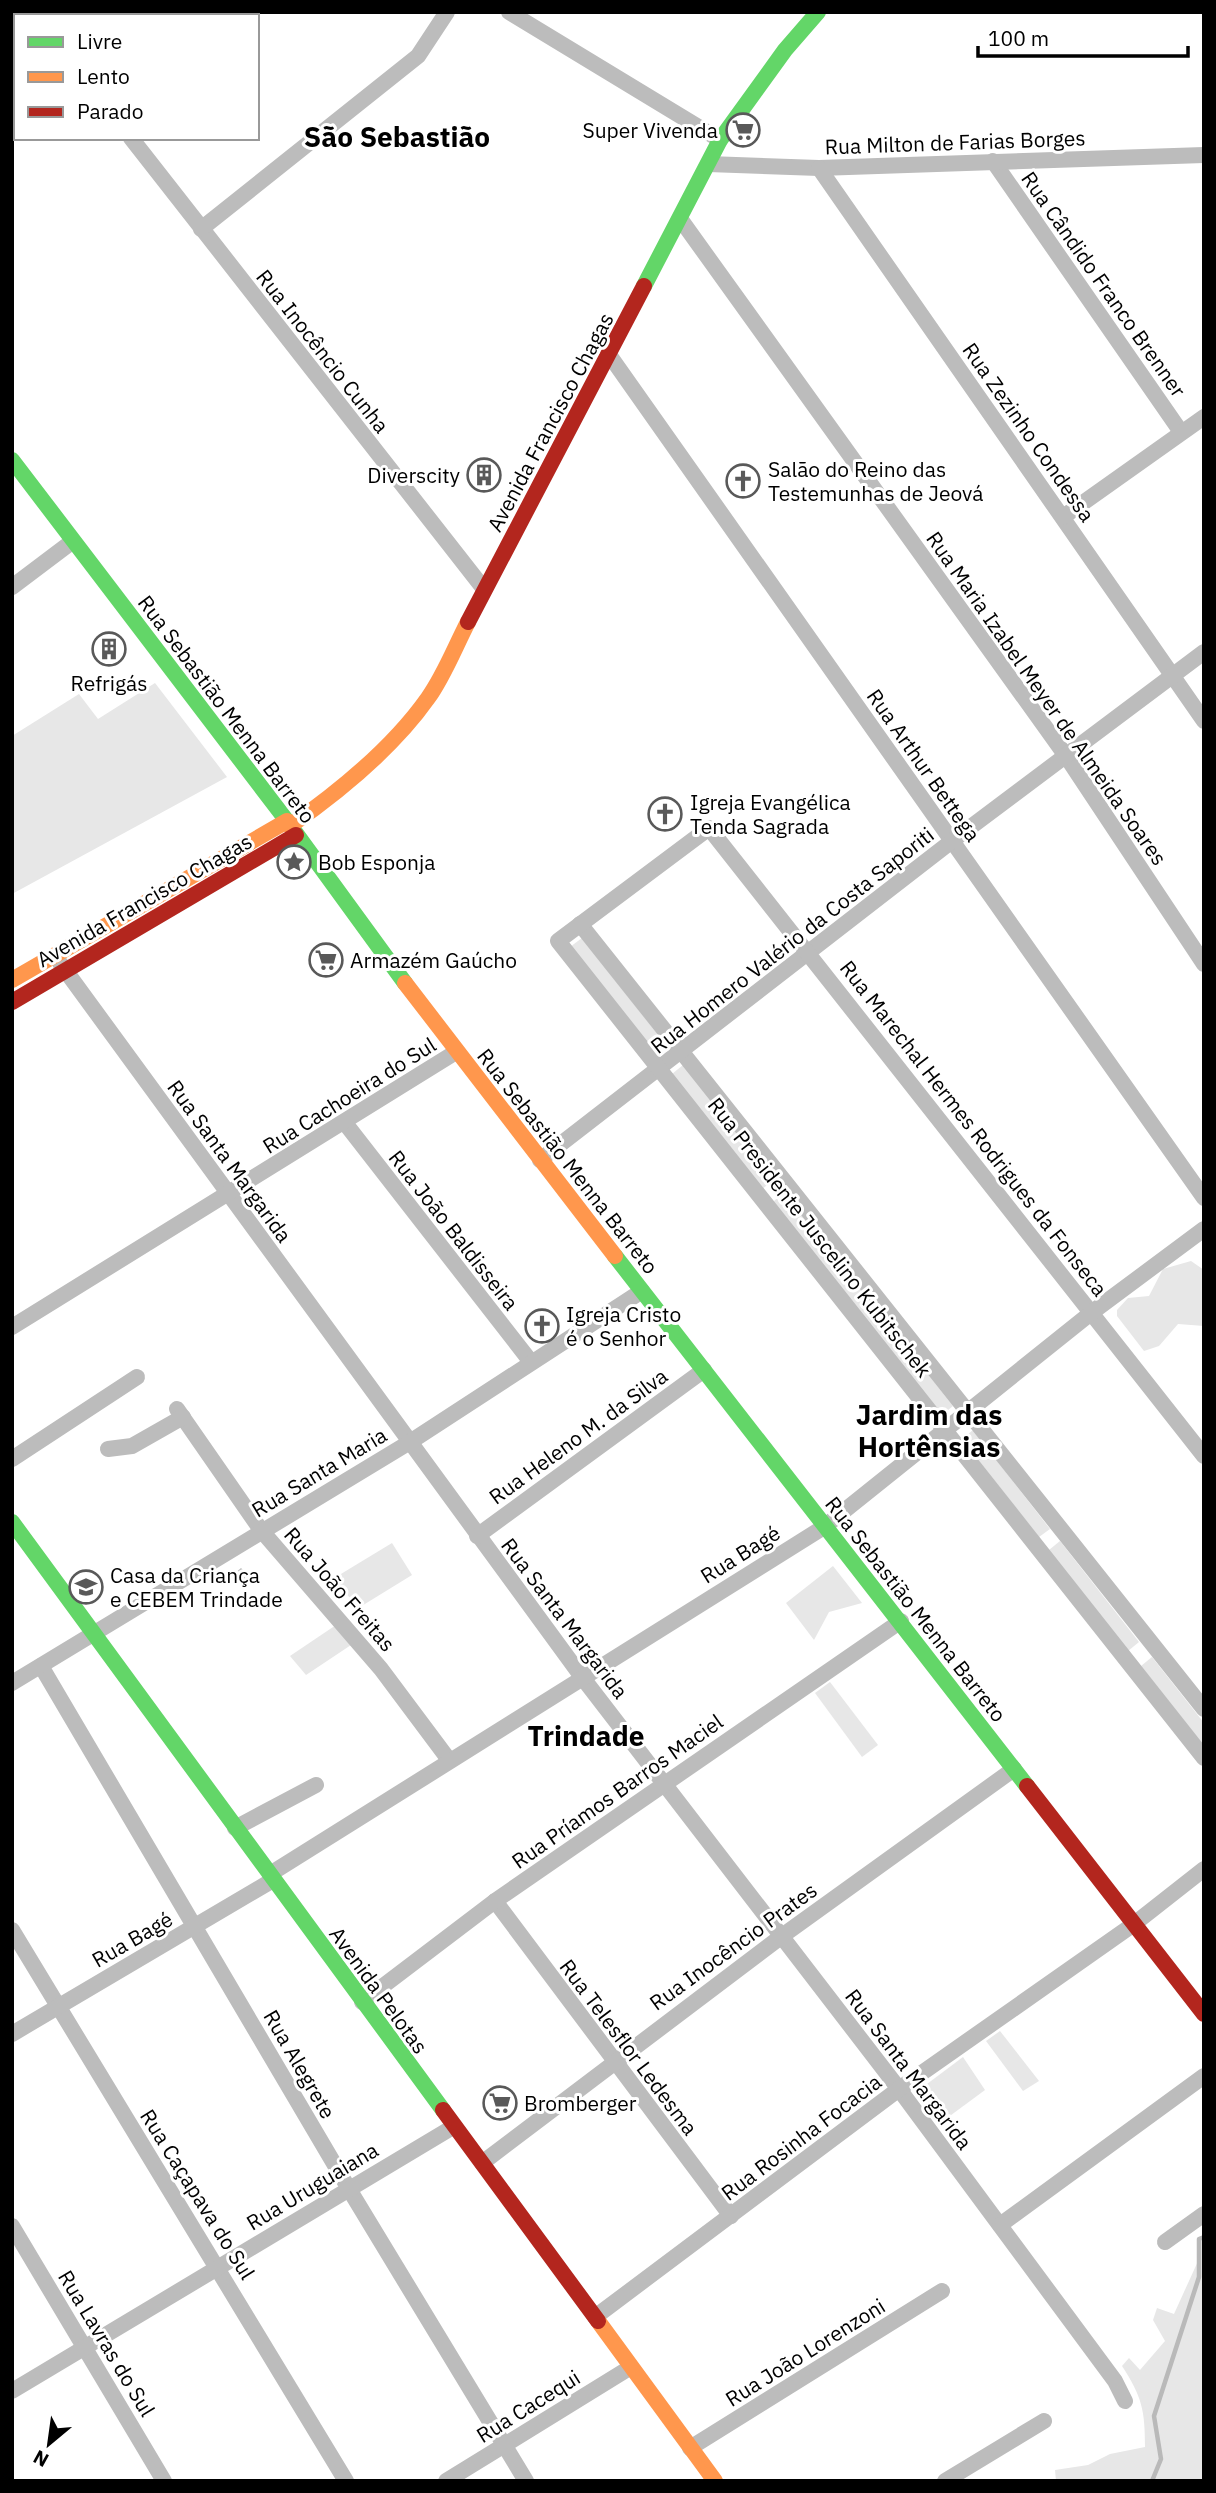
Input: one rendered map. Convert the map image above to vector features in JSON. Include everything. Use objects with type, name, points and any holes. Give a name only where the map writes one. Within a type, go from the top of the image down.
[{"type":"main road","name":"Avenida Francisco Chagas","points":[[12,1002],[291,827],[347,782],[411,720],[440,678],[484,589],[681,220],[720,140],[785,50],[818,12]]},
{"type":"main road","name":"Rua Sebastião Menna Barreto","points":[[12,460],[291,827],[457,1052],[1204,2014]]},
{"type":"main road","name":"Avenida Francisco Chagas","points":[[12,980],[291,827]]},
{"type":"main road","name":"Avenida Pelotas","points":[[12,1522],[91,1634],[715,2481]]},
{"type":"street","points":[[201,229],[418,55],[447,12]]},
{"type":"street","points":[[509,12],[720,140]]},
{"type":"street","name":"Rua Inocêncio Cunha","points":[[133,140],[484,589]]},
{"type":"street","name":"Rua Milton de Farias Borges","points":[[708,164],[819,168],[1203,155]]},
{"type":"street","name":"Rua Cândido Franco Brenner","points":[[993,161],[1181,432]]},
{"type":"street","name":"Rua Zezinho Condessa","points":[[819,168],[1204,721]]},
{"type":"street","name":"Rua Maria Izabel Meyer de Almeida Soares","points":[[681,220],[1066,756],[1204,964]]},
{"type":"street","name":"Rua Arthur Bettega","points":[[610,356],[1204,1198]]},
{"type":"street","points":[[1063,517],[1204,417]]},
{"type":"street","points":[[12,587],[73,541]]},
{"type":"street","name":"Rua Homero Valério da Costa Saporiti","points":[[540,1160],[682,1053],[952,841],[1204,652]]},
{"type":"street","name":"Rua Marechal Hermes Rodrigues da Fonseca","points":[[580,924],[709,828],[1204,1456]]},
{"type":"street","name":"Rua Presidente Juscelino Kubitschek","points":[[1204,1709],[580,924],[558,941],[1204,1758]]},
{"type":"street","name":"Rua Santa Margarida","points":[[55,956],[477,1536],[899,2089],[1115,2381],[1125,2401]]},
{"type":"street","name":"Rua Cachoeira do Sul","points":[[12,1327],[457,1052]]},
{"type":"street","name":"Rua João Baldisseira","points":[[345,1123],[531,1363]]},
{"type":"street","points":[[763,1199],[784,1181]]},
{"type":"street","name":"Rua Bagé","points":[[12,2034],[196,1926],[449,1760],[824,1527],[947,1431],[1091,1312],[1204,1229]]},
{"type":"street","name":"Rua Santa Maria","points":[[12,1683],[261,1530],[411,1442],[642,1291]]},
{"type":"street","name":"Rua Heleno M. da Silva","points":[[477,1536],[704,1370]]},
{"type":"street","points":[[12,1459],[137,1377]]},
{"type":"street","name":"Rua João Freitas","points":[[108,1449],[132,1446],[180,1413],[261,1530],[373,1659],[449,1760]]},
{"type":"street","points":[[1039,1549],[1062,1530]]},
{"type":"street","name":"Rua Príamos Barros Maciel","points":[[362,2002],[495,1901],[901,1621]]},
{"type":"street","points":[[1129,1662],[1152,1643]]},
{"type":"street","name":"Rua Alegrete","points":[[41,1666],[349,2189],[526,2481]]},
{"type":"street","name":"Rua Inocêncio Prates","points":[[482,2163],[782,1936],[1014,1769]]},
{"type":"street","points":[[234,1828],[316,1785]]},
{"type":"street","name":"Rua Rosinha Focacia","points":[[594,2317],[899,2089],[1134,1924],[1204,1869]]},
{"type":"street","name":"Rua Telesflor Ledesma","points":[[495,1901],[612,2062],[731,2216]]},
{"type":"street","name":"Rua Caçapava do Sul","points":[[12,1930],[346,2481]]},
{"type":"street","points":[[1000,2225],[1204,2076]]},
{"type":"street","name":"Rua Uruguaiana","points":[[12,2391],[453,2127]]},
{"type":"street","points":[[1165,2242],[1204,2214]]},
{"type":"street","name":"Rua Lavras do Sul","points":[[12,2226],[164,2481]]},
{"type":"street","name":"Rua João Lorenzoni","points":[[690,2448],[942,2291]]},
{"type":"street","name":"Rua Cacequi","points":[[446,2481],[631,2367]]},
{"type":"street","points":[[945,2481],[1044,2421]]},
{"type":"shaded area","points":[[155,683],[227,777],[12,894],[12,736],[79,694],[98,719]]},
{"type":"shaded area","points":[[582,938],[666,1045],[655,1054],[570,947]]},
{"type":"shaded area","points":[[683,1065],[774,1180],[762,1189],[672,1074]]},
{"type":"shaded area","points":[[784,1192],[953,1406],[942,1415],[773,1202]]},
{"type":"shaded area","points":[[1191,1261],[1204,1270],[1204,1326],[1178,1324],[1159,1346],[1144,1351],[1117,1316],[1117,1310],[1128,1298],[1149,1296],[1163,1269]]},
{"type":"shaded area","points":[[973,1430],[1050,1529],[1039,1537],[962,1439]]},
{"type":"shaded area","points":[[1060,1541],[1139,1642],[1128,1651],[1049,1550]]},
{"type":"shaded area","points":[[392,1543],[412,1575],[360,1607],[331,1580]]},
{"type":"shaded area","points":[[833,1566],[862,1603],[829,1612],[814,1640],[786,1603]]},
{"type":"shaded area","points":[[241,1568],[253,1580],[245,1589],[233,1575]]},
{"type":"shaded area","points":[[336,1625],[351,1645],[306,1675],[290,1656]]},
{"type":"shaded area","points":[[1152,1657],[1204,1723],[1204,1746],[1141,1666]]},
{"type":"shaded area","points":[[830,1682],[878,1745],[862,1757],[815,1693]]},
{"type":"shaded area","points":[[1000,2031],[1039,2081],[1023,2091],[986,2041]]},
{"type":"shaded area","points":[[963,2057],[985,2090],[943,2121],[919,2090]]},
{"type":"shaded area","points":[[1204,2237],[1204,2481],[1056,2481],[1055,2470],[1088,2465],[1110,2454],[1145,2447],[1141,2404],[1122,2366],[1129,2358],[1140,2370],[1165,2341],[1153,2320],[1157,2308],[1174,2314],[1199,2259],[1199,2239]]},
{"type":"waterway","points":[[1152,2481],[1161,2459],[1154,2416],[1199,2277],[1199,2239],[1204,2237]]},
{"type":"traffic: fast","points":[[644,286],[720,140],[785,50],[818,12]]},
{"type":"traffic: fast","points":[[12,460],[287,821],[405,983]]},
{"type":"traffic: fast","points":[[615,1256],[1027,1786]]},
{"type":"traffic: fast","points":[[12,1522],[443,2110]]},
{"type":"traffic: slow","points":[[290,826],[346,784],[382,752],[414,717],[434,689],[468,622]]},
{"type":"traffic: slow","points":[[12,980],[287,821]]},
{"type":"traffic: slow","points":[[405,983],[615,1256]]},
{"type":"traffic: slow","points":[[598,2321],[715,2481]]},
{"type":"traffic: jam","points":[[468,622],[644,286]]},
{"type":"traffic: jam","points":[[12,1002],[296,835]]},
{"type":"traffic: jam","points":[[1027,1786],[1204,2014]]},
{"type":"traffic: jam","points":[[443,2110],[598,2321]]},
{"type":"place","name":"Super Vivenda","points":[[743,130]]},
{"type":"place","name":"Diverscity","points":[[484,475]]},
{"type":"place","name":"Salão do Reino das Testemunhas de Jeová","points":[[743,481]]},
{"type":"place","name":"Refrigás","points":[[109,649]]},
{"type":"place","name":"Igreja Evangélica Tenda Sagrada","points":[[665,814]]},
{"type":"place","name":"Bob Esponja","points":[[294,862]]},
{"type":"place","name":"Armazém Gaúcho","points":[[326,960]]},
{"type":"place","name":"Igreja Cristo é o Senhor","points":[[542,1326]]},
{"type":"place","name":"Casa da Criança e CEBEM Trindade","points":[[86,1587]]},
{"type":"place","name":"Bromberger","points":[[500,2103]]},
{"type":"district","name":"São Sebastião","points":[[397,136]]},
{"type":"district","name":"Jardim das Hortênsias","points":[[929,1430]]},
{"type":"district","name":"Trindade","points":[[586,1735]]}]
